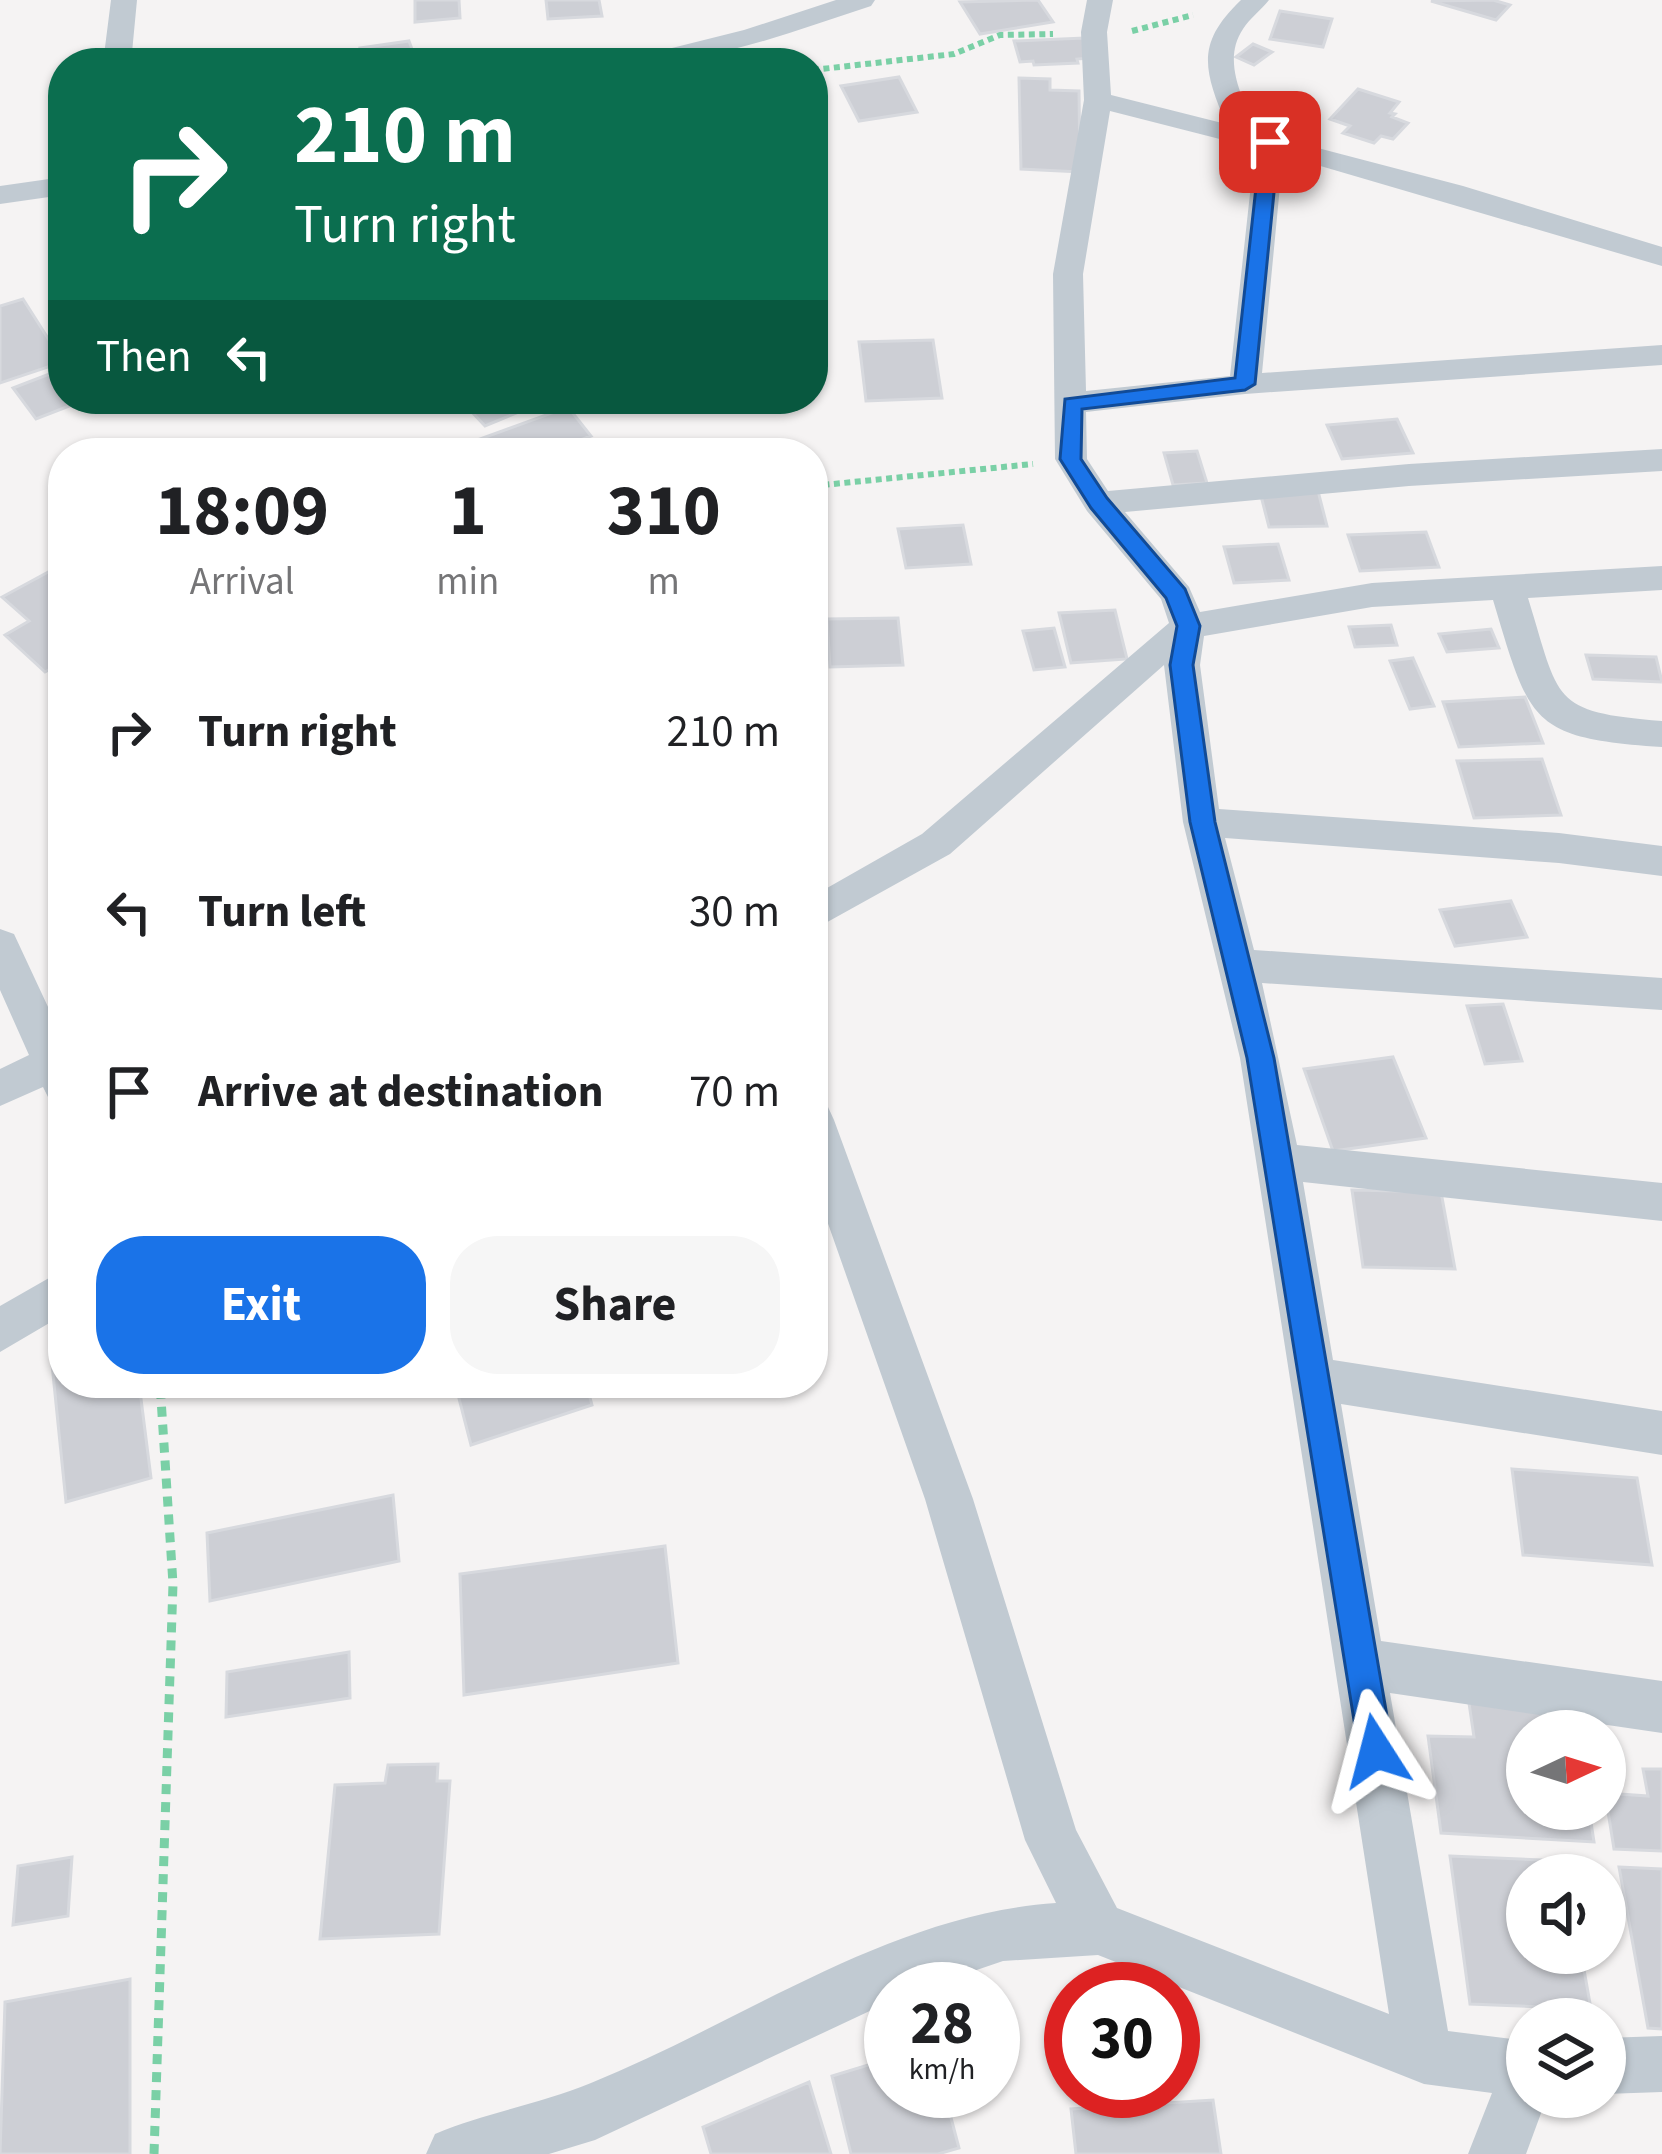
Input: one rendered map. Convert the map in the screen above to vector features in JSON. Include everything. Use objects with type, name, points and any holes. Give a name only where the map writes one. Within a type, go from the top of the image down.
[{"type":"street","points":[[119,48],[124,0]]},
{"type":"street","points":[[766,0],[790,24]]},
{"type":"street","points":[[701,48],[862,0]]},
{"type":"street","points":[[1245,384],[1258,140],[1216,65],[1218,46],[1254,2]]},
{"type":"street","points":[[1097,16],[1098,100],[1067,274],[1070,459],[1099,503],[1177,595],[1188,626],[1182,665],[1202,822],[1238,965],[1278,1161],[1424,2056]]},
{"type":"street","points":[[1098,100],[1258,140],[1662,257]]},
{"type":"street","points":[[0,194],[48,188]]},
{"type":"street","points":[[1072,403],[1245,384],[1662,355]]},
{"type":"street","points":[[1099,503],[1409,475],[1662,460]]},
{"type":"street","points":[[828,906],[936,844],[1038,751],[1188,626],[1372,595],[1662,578]]},
{"type":"street","points":[[1506,585],[1539,680],[1556,713],[1584,726],[1662,734]]},
{"type":"street","points":[[1202,822],[1559,848],[1662,861]]},
{"type":"street","points":[[0,945],[48,1054]]},
{"type":"street","points":[[1238,965],[1662,994]]},
{"type":"street","points":[[0,1088],[48,1077]]},
{"type":"street","points":[[1278,1161],[1662,1202]]},
{"type":"street","points":[[828,1162],[949,1498],[1052,1840],[1098,1928]]},
{"type":"street","points":[[0,1331],[48,1300]]},
{"type":"street","points":[[1316,1379],[1662,1433]]},
{"type":"street","points":[[1362,1664],[1662,1707]]},
{"type":"street","points":[[454,2154],[595,2111],[901,1968],[1003,1934],[1098,1928],[1424,2056],[1506,2070]]},
{"type":"street","points":[[1626,2065],[1662,2064]]},
{"type":"street","points":[[1497,2154],[1510,2118]]},
{"type":"path","points":[[828,68],[954,54],[1000,35],[1097,16],[1112,37],[1254,2]]},
{"type":"path","points":[[828,484],[1070,459]]},
{"type":"path","points":[[154,2154],[173,1584],[161,1398]]},
{"type":"building","points":[[415,0],[459,0],[460,18],[415,22]]},
{"type":"building","points":[[546,0],[599,0],[602,16],[548,19]]},
{"type":"building","points":[[1038,0],[1053,22],[980,34],[960,2]]},
{"type":"building","points":[[1493,0],[1510,5],[1496,20],[1431,1]]},
{"type":"building","points":[[1280,11],[1332,19],[1323,47],[1270,39]]},
{"type":"building","points":[[1084,38],[1091,58],[1034,65],[1033,61],[1020,62],[1014,41]]},
{"type":"building","points":[[409,41],[412,48],[360,48]]},
{"type":"building","points":[[1253,44],[1272,52],[1254,65],[1236,57]]},
{"type":"building","points":[[899,77],[917,112],[859,121],[841,86]]},
{"type":"building","points":[[1019,78],[1050,79],[1050,90],[1079,91],[1080,172],[1021,169]]},
{"type":"building","points":[[1358,89],[1399,102],[1390,113],[1408,123],[1393,139],[1381,136],[1374,143],[1343,133],[1350,126],[1330,119]]},
{"type":"building","points":[[23,299],[48,338],[48,367],[0,383],[0,306]]},
{"type":"building","points":[[933,340],[942,398],[866,401],[859,342]]},
{"type":"building","points":[[48,374],[49,414],[36,419],[13,388]]},
{"type":"building","points":[[474,414],[514,414],[485,426]]},
{"type":"building","points":[[549,414],[574,414],[591,436],[586,438],[483,438]]},
{"type":"building","points":[[1397,419],[1413,453],[1342,459],[1327,425]]},
{"type":"building","points":[[1197,451],[1207,483],[1173,485],[1164,453]]},
{"type":"building","points":[[1318,491],[1327,526],[1269,527],[1260,492]]},
{"type":"building","points":[[963,525],[971,564],[906,568],[898,529]]},
{"type":"building","points":[[1426,532],[1439,567],[1360,571],[1348,535]]},
{"type":"building","points":[[1278,544],[1289,580],[1234,583],[1224,547]]},
{"type":"building","points":[[48,572],[48,670],[5,635],[29,621],[2,597]]},
{"type":"building","points":[[1115,610],[1127,659],[1071,663],[1059,613]]},
{"type":"building","points":[[898,618],[903,665],[830,667],[828,619]]},
{"type":"building","points":[[1391,625],[1397,645],[1355,647],[1349,627]]},
{"type":"building","points":[[1054,628],[1065,667],[1034,670],[1023,631]]},
{"type":"building","points":[[1491,629],[1499,648],[1447,652],[1439,634]]},
{"type":"building","points":[[1586,655],[1656,657],[1662,682],[1593,679]]},
{"type":"building","points":[[1413,658],[1434,706],[1410,709],[1390,661]]},
{"type":"building","points":[[1525,697],[1543,743],[1459,747],[1443,702]]},
{"type":"building","points":[[1542,759],[1561,815],[1474,818],[1457,761]]},
{"type":"building","points":[[1511,901],[1527,937],[1455,946],[1440,910]]},
{"type":"building","points":[[1503,1004],[1522,1061],[1485,1064],[1467,1006]]},
{"type":"building","points":[[1393,1057],[1426,1138],[1333,1151],[1304,1069]]},
{"type":"building","points":[[1352,1190],[1441,1192],[1455,1269],[1363,1267]]},
{"type":"building","points":[[55,1398],[141,1398],[151,1478],[66,1502]]},
{"type":"building","points":[[459,1398],[590,1398],[592,1405],[471,1445]]},
{"type":"building","points":[[1512,1469],[1637,1478],[1652,1565],[1523,1555]]},
{"type":"building","points":[[393,1495],[399,1561],[210,1601],[207,1533]]},
{"type":"building","points":[[665,1546],[678,1663],[464,1695],[460,1574]]},
{"type":"building","points":[[349,1652],[350,1698],[226,1717],[227,1672]]},
{"type":"building","points":[[1469,1703],[1571,1707],[1506,1710],[1506,1830],[1592,1830],[1594,1842],[1441,1833],[1428,1736],[1474,1737]]},
{"type":"building","points":[[438,1764],[437,1781],[450,1781],[439,1934],[320,1939],[335,1785],[385,1783],[388,1765]]},
{"type":"building","points":[[1643,1769],[1662,1769],[1662,1851],[1614,1849],[1611,1830],[1626,1830],[1626,1794],[1648,1796]]},
{"type":"building","points":[[1450,1856],[1506,1858],[1506,1974],[1585,1974],[1589,1998],[1506,1998],[1506,2005],[1470,2004]]},
{"type":"building","points":[[72,1857],[68,1916],[13,1925],[18,1866]]},
{"type":"building","points":[[1626,1867],[1662,1869],[1662,2029],[1648,2028],[1626,1906]]},
{"type":"building","points":[[130,1979],[130,2154],[0,2154],[5,2002]]},
{"type":"building","points":[[864,2066],[864,2118],[951,2118],[959,2148],[938,2154],[851,2154],[832,2076]]},
{"type":"building","points":[[809,2082],[831,2154],[711,2154],[703,2127]]},
{"type":"building","points":[[1213,2100],[1221,2154],[1076,2154],[1072,2118],[1200,2118],[1200,2101]]},
{"type":"route","points":[[1270,142],[1245,384],[1072,403],[1070,459],[1099,503],[1177,595],[1188,626],[1182,665],[1202,822],[1261,1058],[1376,1751]]}]
